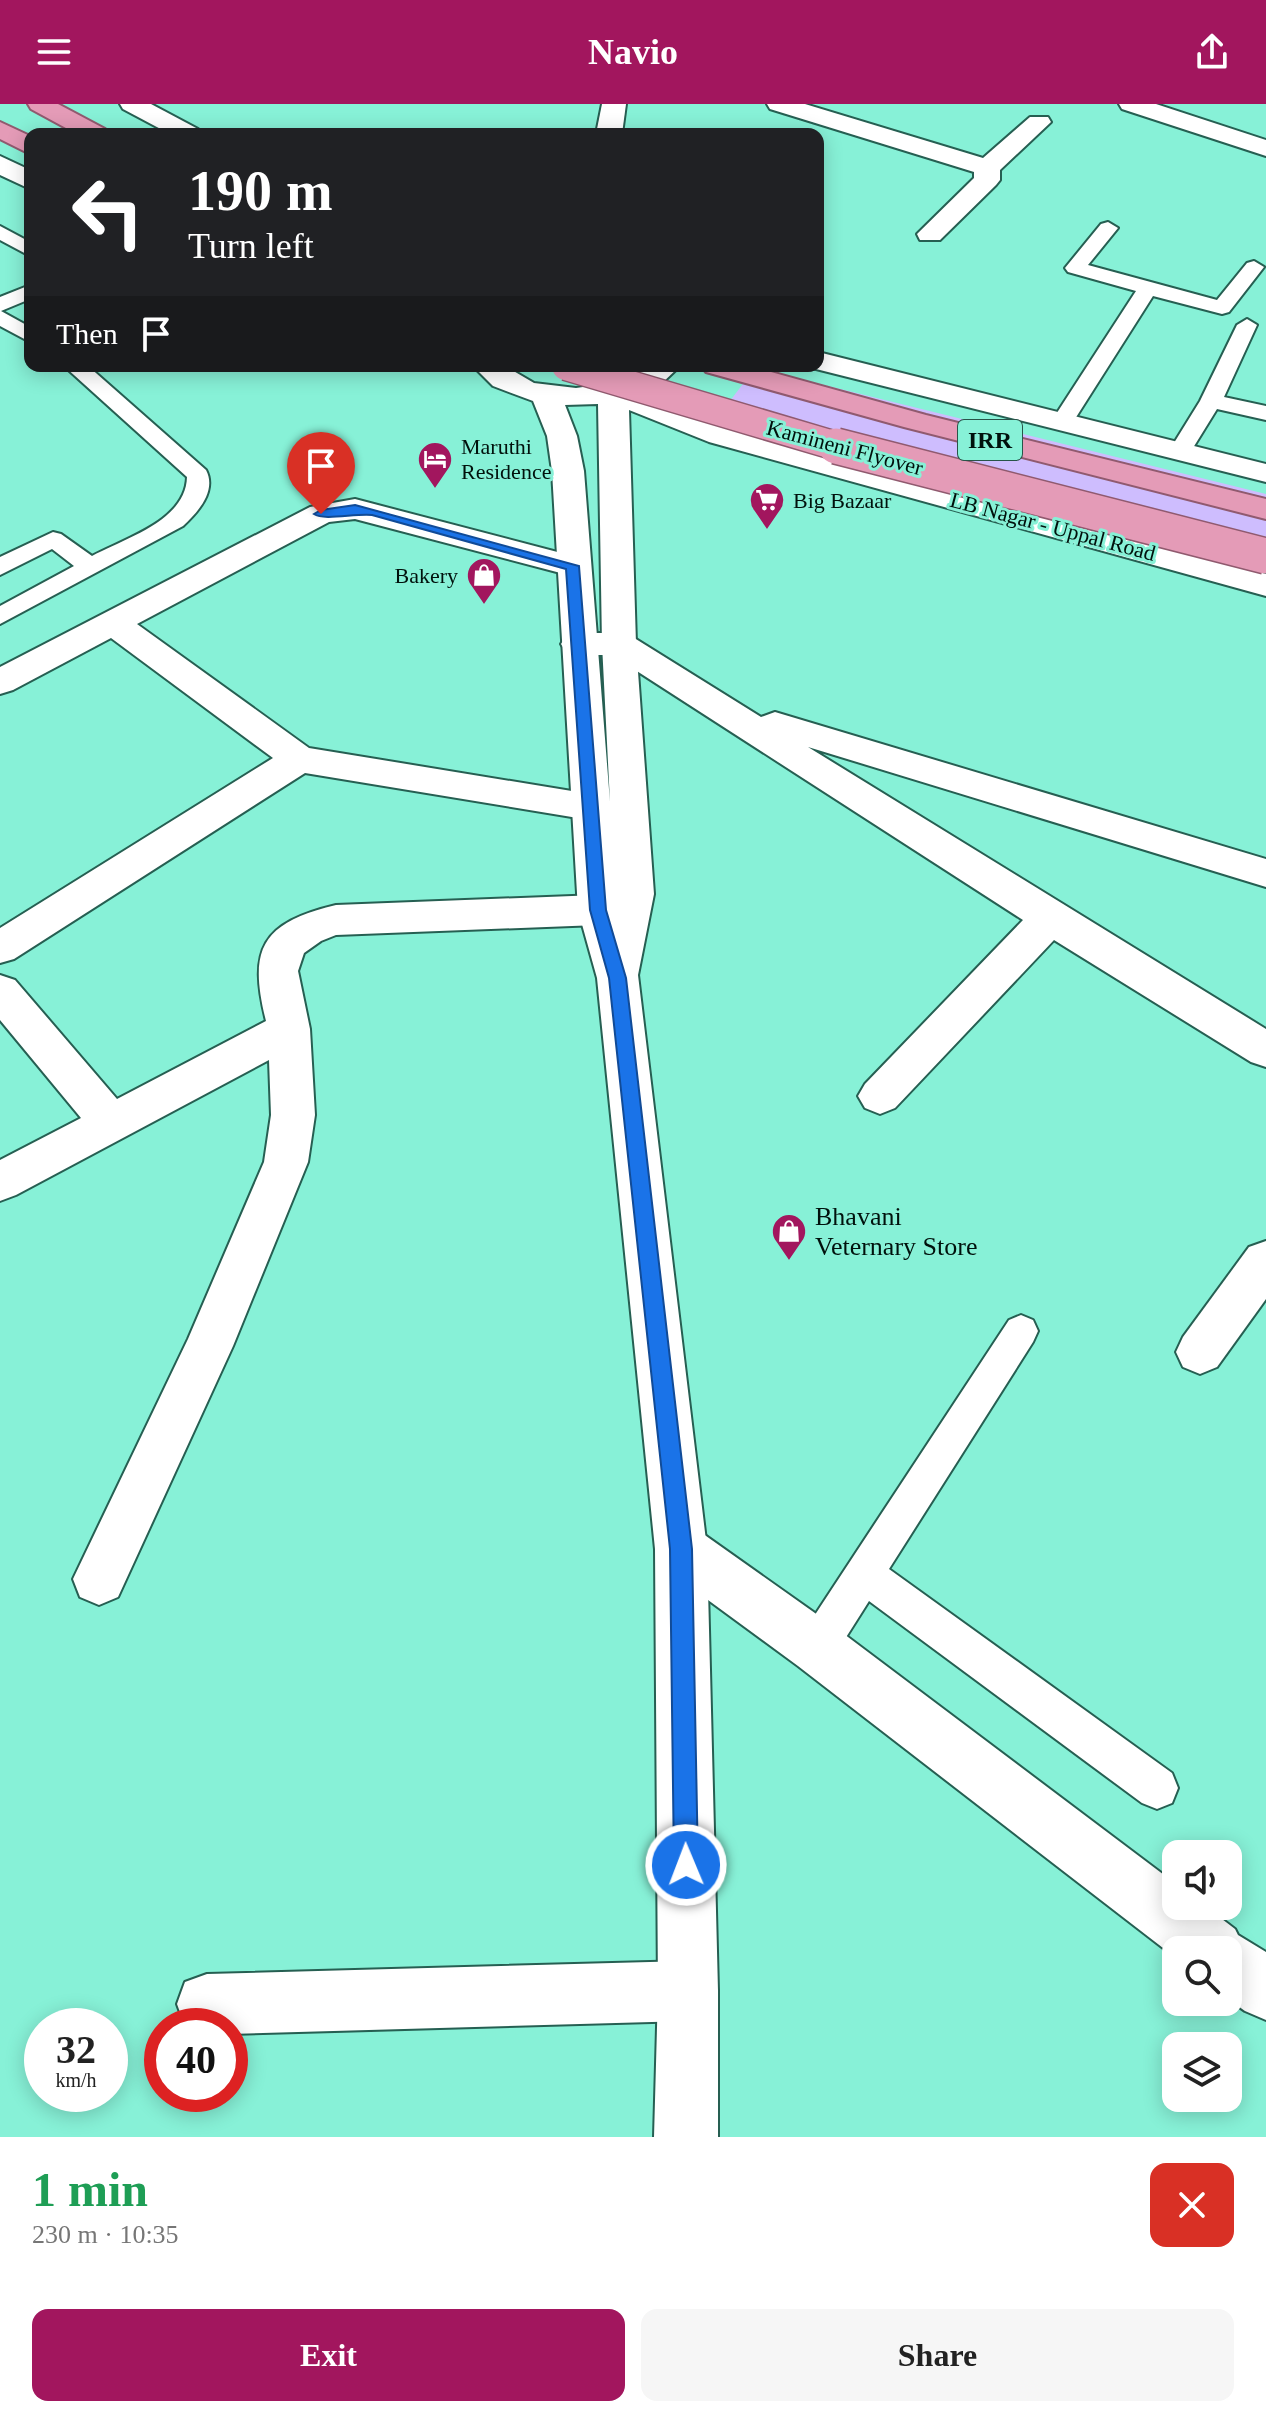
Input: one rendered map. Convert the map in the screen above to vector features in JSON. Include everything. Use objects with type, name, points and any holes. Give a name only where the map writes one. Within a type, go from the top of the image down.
[{"type":"highway","points":[[40,104],[85,128]]},
{"type":"highway","points":[[0,129],[24,143]]},
{"type":"highway","name":"Kamineni Flyover","points":[[586,372],[860,453],[1266,556]]},
{"type":"highway","name":"Kamineni Flyover","points":[[738,372],[915,421],[1266,509]]},
{"type":"street","points":[[132,104],[178,128]]},
{"type":"street","points":[[610,128],[614,104]]},
{"type":"street","points":[[779,104],[987,168]]},
{"type":"street","points":[[1131,104],[1266,148]]},
{"type":"street","points":[[930,234],[987,180],[987,168],[1039,122]]},
{"type":"street","points":[[0,164],[24,178]]},
{"type":"street","points":[[824,362],[1266,473]]},
{"type":"street","points":[[492,372],[515,386],[545,394],[579,397],[613,393],[641,384],[657,372]]},
{"type":"street","points":[[613,393],[619,644],[634,894],[618,978]]},
{"type":"street","name":"LB Nagar - Uppal Road","points":[[613,393],[720,435],[1266,585]]},
{"type":"street","points":[[545,394],[562,436],[568,471],[572,566],[598,910],[618,978],[681,1549],[688,1991],[686,2137]]},
{"type":"street","points":[[0,682],[321,514],[335,510],[373,512],[572,566]]},
{"type":"street","points":[[111,622],[299,759],[590,807]]},
{"type":"street","points":[[578,644],[619,644],[1050,918],[1266,1050]]},
{"type":"street","points":[[583,707],[623,705]]},
{"type":"street","points":[[724,708],[1266,873]]},
{"type":"street","points":[[0,948],[299,759]]},
{"type":"street","points":[[99,1579],[209,1346],[286,1162],[293,1115],[289,1029],[277,970],[284,949],[312,925],[336,920],[598,910]]},
{"type":"street","points":[[880,1096],[1050,918]]},
{"type":"street","points":[[0,991],[110,1122]]},
{"type":"street","points":[[0,1182],[289,1029]]},
{"type":"street","points":[[1200,1352],[1266,1261]]},
{"type":"street","points":[[681,1549],[817,1647],[1196,1936]]},
{"type":"street","points":[[1242,1972],[1266,1990]]},
{"type":"street","points":[[207,2004],[688,1991]]},
{"type":"lane","points":[[1108,228],[1075,268],[1222,308],[1254,267]]},
{"type":"lane","points":[[0,232],[24,246]]},
{"type":"lane","points":[[1062,422],[1148,288]]},
{"type":"lane","points":[[0,305],[24,294]]},
{"type":"lane","points":[[0,317],[24,332]]},
{"type":"lane","points":[[1180,451],[1211,401],[1247,325]]},
{"type":"lane","points":[[0,616],[175,521],[193,505],[199,492],[198,475],[82,372]]},
{"type":"lane","points":[[1211,401],[1266,413]]},
{"type":"lane","points":[[0,567],[53,539],[91,567]]},
{"type":"lane","points":[[817,1647],[1021,1331]]},
{"type":"lane","points":[[864,1574],[1157,1788]]},
{"type":"shaded area","points":[[752,372],[771,372],[1266,494],[1266,572],[714,422]]},
{"type":"place","name":"Maruthi Residence","points":[[435,490]]},
{"type":"place","name":"Big Bazaar","points":[[767,531]]},
{"type":"place","name":"Bakery","points":[[484,606]]},
{"type":"place","name":"Bhavani Veternary Store","points":[[789,1262]]},
{"type":"route","points":[[321,514],[355,509],[373,512],[572,566],[598,910],[618,978],[681,1549],[686,1865]]}]
